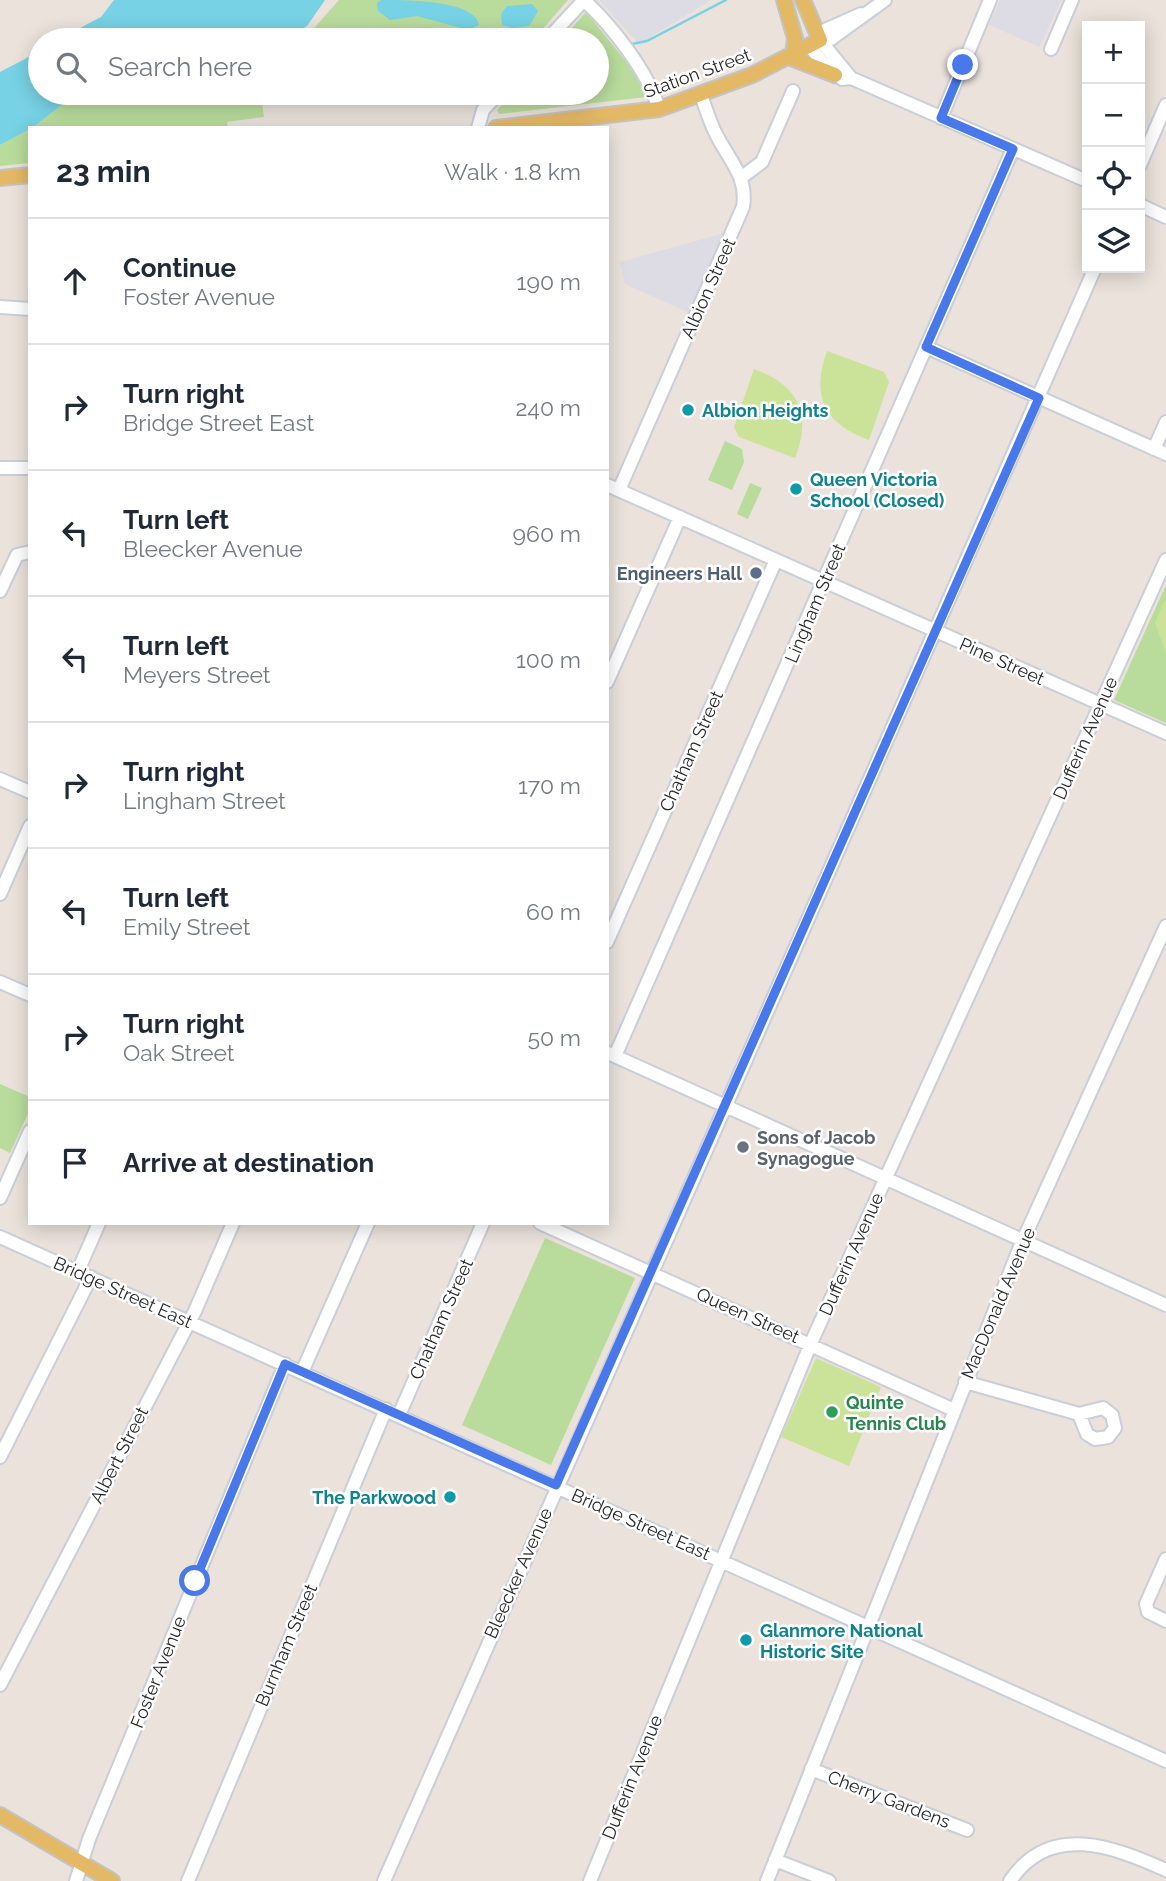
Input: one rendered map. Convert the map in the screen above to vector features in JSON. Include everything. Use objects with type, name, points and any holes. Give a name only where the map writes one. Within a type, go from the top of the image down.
[{"type":"main road","points":[[784,0],[795,38],[791,56],[835,75]]},
{"type":"main road","points":[[792,0],[815,43]]},
{"type":"main road","points":[[803,0],[815,43]]},
{"type":"main road","name":"Station Street","points":[[528,126],[659,109],[701,95],[815,43]]},
{"type":"main road","points":[[0,178],[28,175]]},
{"type":"main road","points":[[0,1815],[112,1881]]},
{"type":"street","points":[[558,28],[584,0],[607,28]]},
{"type":"street","name":"Station Street","points":[[815,43],[831,39],[885,0]]},
{"type":"street","points":[[941,118],[990,0]]},
{"type":"street","points":[[1051,48],[1072,0]]},
{"type":"street","points":[[609,30],[644,72],[652,85],[659,109]]},
{"type":"street","points":[[815,43],[835,75],[851,78],[1082,179]]},
{"type":"street","points":[[815,43],[851,78]]},
{"type":"street","points":[[701,95],[717,137],[742,177],[762,162],[793,91]]},
{"type":"street","points":[[479,126],[483,110],[488,105]]},
{"type":"street","points":[[1145,153],[1166,105]]},
{"type":"street","name":"Lingham Street","points":[[611,1055],[824,582],[1013,149]]},
{"type":"street","name":"Albion Street","points":[[613,488],[744,207],[746,192],[742,177]]},
{"type":"street","points":[[1145,207],[1166,216]]},
{"type":"street","name":"Bleecker Avenue","points":[[384,1881],[556,1485],[937,632],[1093,273]]},
{"type":"street","points":[[0,307],[28,309]]},
{"type":"street","points":[[926,347],[1160,452],[1166,422]]},
{"type":"street","points":[[0,468],[28,468]]},
{"type":"street","name":"Pine Street","points":[[613,488],[1166,733]]},
{"type":"street","points":[[609,677],[680,517]]},
{"type":"street","points":[[0,591],[24,554]]},
{"type":"street","name":"Chatham Street","points":[[609,937],[775,560]]},
{"type":"street","name":"Dufferin Avenue","points":[[590,1881],[811,1343],[1166,560]]},
{"type":"street","points":[[0,779],[28,791]]},
{"type":"street","points":[[0,894],[28,831]]},
{"type":"street","name":"MacDonald Avenue","points":[[767,1881],[1023,1240],[1166,926]]},
{"type":"street","points":[[0,982],[28,994]]},
{"type":"street","points":[[611,1055],[1166,1305]]},
{"type":"street","points":[[0,1198],[28,1135]]},
{"type":"street","points":[[78,1271],[98,1225]]},
{"type":"street","name":"Albert Street","points":[[0,1685],[189,1321],[232,1225]]},
{"type":"street","points":[[302,1372],[367,1225]]},
{"type":"street","name":"Chatham Street","points":[[399,1415],[482,1225]]},
{"type":"street","name":"Queen Street","points":[[544,1225],[811,1343],[954,1410]]},
{"type":"street","name":"Bridge Street East","points":[[0,1237],[1166,1761]]},
{"type":"street","points":[[0,1457],[91,1277]]},
{"type":"street","name":"Foster Avenue","points":[[76,1881],[285,1364]]},
{"type":"street","points":[[965,1382],[1079,1414]]},
{"type":"street","name":"Burnham Street","points":[[188,1881],[386,1409]]},
{"type":"street","points":[[1166,1559],[1146,1604],[1148,1612],[1166,1621]]},
{"type":"street","name":"Cherry Gardens","points":[[811,1769],[967,1830]]},
{"type":"street","points":[[1010,1881],[1030,1861],[1049,1848],[1077,1843],[1129,1854],[1166,1870]]},
{"type":"street","points":[[775,1860],[829,1881]]},
{"type":"shaded area","points":[[600,0],[711,0],[639,44],[600,1]]},
{"type":"shaded area","points":[[1000,0],[1061,0],[1040,47],[989,25]]},
{"type":"shaded area","points":[[725,233],[690,313],[625,284],[620,262]]},
{"type":"green space","points":[[339,0],[568,0],[544,28],[314,28]]},
{"type":"green space","points":[[586,12],[599,28],[572,28]]},
{"type":"green space","points":[[609,40],[633,70],[646,97],[609,101]]},
{"type":"green space","points":[[62,105],[262,105],[264,117],[227,122],[228,126],[35,126]]},
{"type":"green space","points":[[502,105],[577,105],[499,114],[497,110]]},
{"type":"green space","points":[[28,130],[28,163],[0,166],[0,145]]},
{"type":"green space","points":[[827,351],[884,372],[889,382],[869,440],[841,426],[825,406],[820,382]]},
{"type":"green space","points":[[754,369],[782,383],[798,403],[802,428],[795,458],[739,437],[734,427]]},
{"type":"green space","points":[[725,441],[742,449],[744,462],[732,490],[708,480]]},
{"type":"green space","points":[[750,483],[762,488],[748,519],[737,514]]},
{"type":"green space","points":[[1166,585],[1166,723],[1114,700]]},
{"type":"green space","points":[[1166,602],[1166,653],[1155,623]]},
{"type":"green space","points":[[0,1084],[28,1096],[28,1113],[10,1153],[0,1148]]},
{"type":"green space","points":[[545,1238],[635,1278],[551,1465],[462,1425]]},
{"type":"green space","name":"Quinte Tennis Club","points":[[816,1358],[881,1387],[849,1466],[781,1437]]},
{"type":"water","points":[[114,0],[325,0],[304,28],[80,28],[101,17]]},
{"type":"water","points":[[381,0],[422,1],[453,6],[475,17],[479,25],[461,28],[417,16],[390,20],[378,11],[377,3]]},
{"type":"water","points":[[532,4],[538,11],[529,26],[512,28],[502,25],[501,14],[507,6]]},
{"type":"water","points":[[28,57],[28,105],[62,105],[35,126],[28,126],[28,130],[0,145],[0,72]]},
{"type":"waterway","points":[[632,44],[647,41],[726,0]]},
{"type":"place","name":"Albion Heights","points":[[688,410]]},
{"type":"place","name":"Queen Victoria School (Closed)","points":[[796,489]]},
{"type":"place","name":"Engineers Hall","points":[[756,573]]},
{"type":"place","name":"Sons of Jacob Synagogue","points":[[743,1147]]},
{"type":"place","name":"Quinte Tennis Club","points":[[832,1412]]},
{"type":"place","name":"The Parkwood","points":[[450,1497]]},
{"type":"place","name":"Glanmore National Historic Site","points":[[746,1640]]},
{"type":"route","points":[[195,1581],[285,1364],[556,1485],[1039,398],[926,347],[1013,149],[941,118],[963,65]]}]
